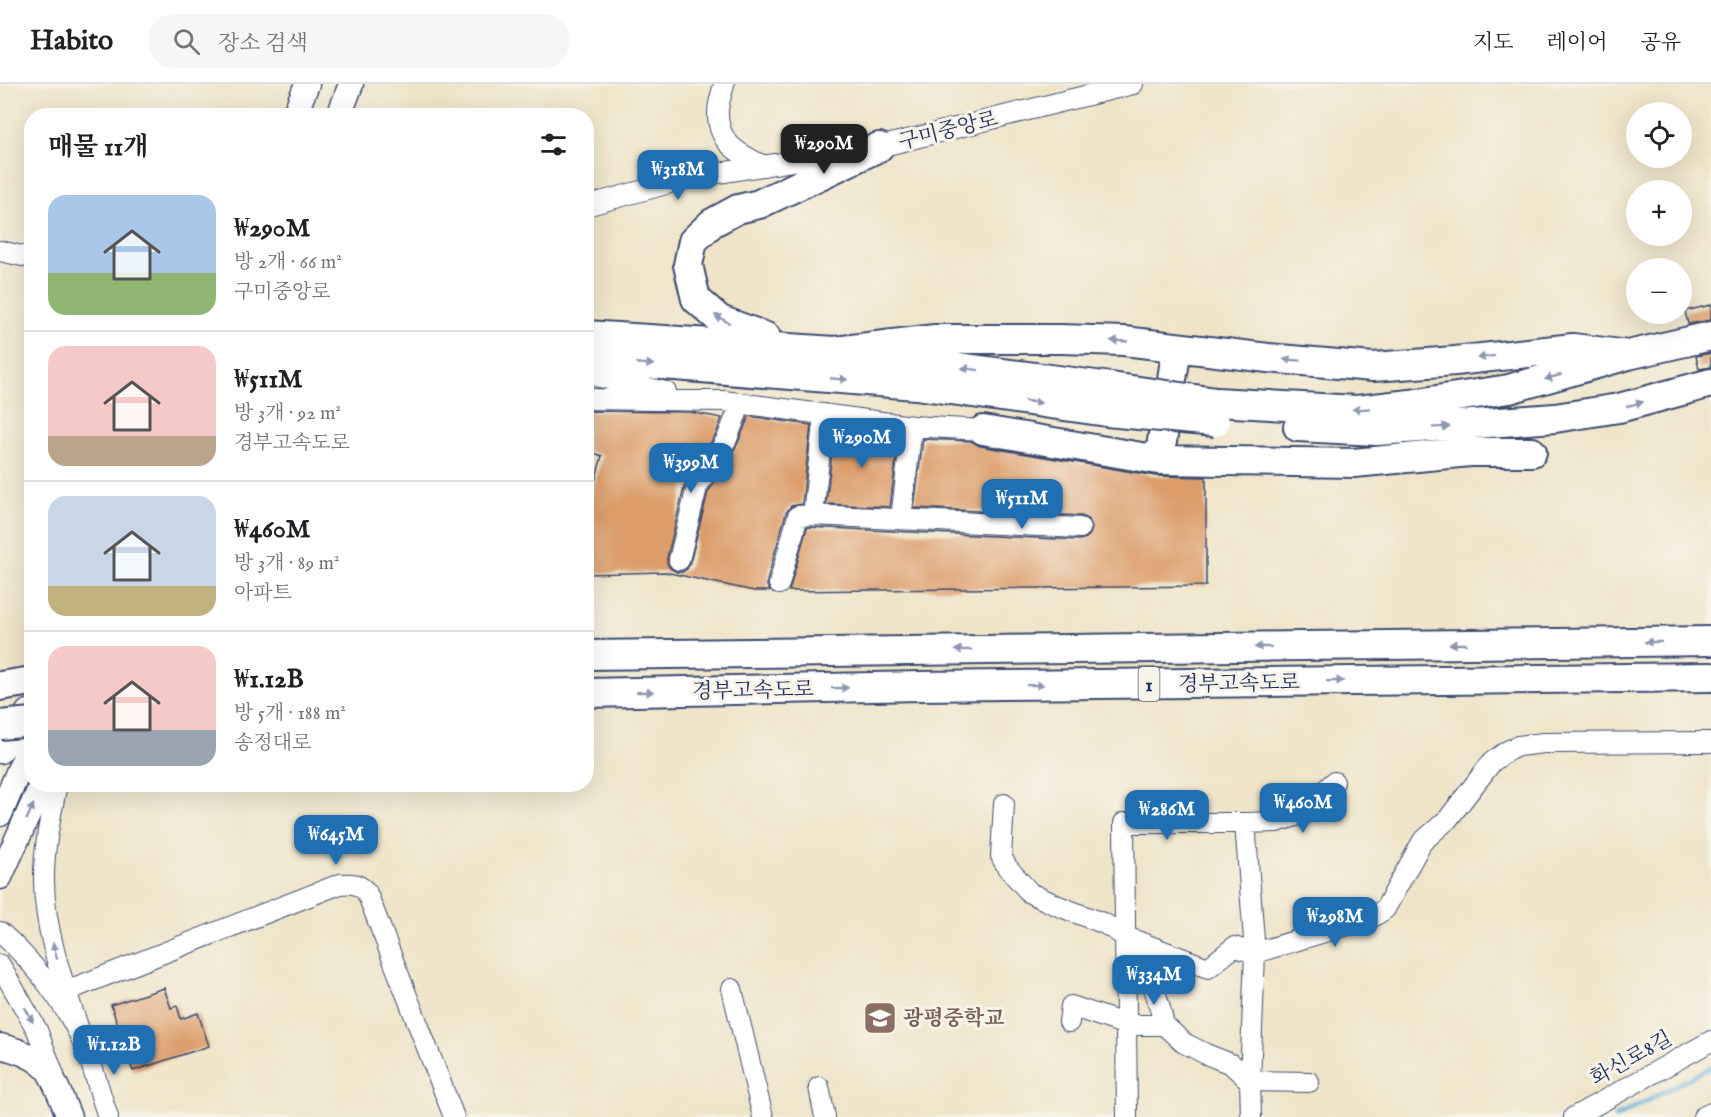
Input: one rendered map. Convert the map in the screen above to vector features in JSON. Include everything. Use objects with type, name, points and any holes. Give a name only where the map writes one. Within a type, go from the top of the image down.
[{"type":"highway","points":[[796,349],[720,320],[696,298],[688,265],[693,241],[712,223],[738,209],[759,204],[879,147]]},
{"type":"highway","points":[[594,336],[835,351],[1109,399]]},
{"type":"highway","points":[[1215,412],[1357,410],[1509,389],[1628,355],[1711,336]]},
{"type":"highway","points":[[835,351],[935,339],[1124,341],[1268,358],[1373,367],[1573,348],[1628,355]]},
{"type":"highway","points":[[1159,460],[1177,348]]},
{"type":"highway","points":[[594,360],[1109,399],[1377,431],[1529,420],[1619,408],[1711,383]]},
{"type":"highway","points":[[983,430],[1159,460],[1354,463],[1470,452],[1532,452]]},
{"type":"highway","name":"경부고속도로","points":[[594,655],[1711,641]]},
{"type":"highway","name":"경부고속도로","points":[[594,693],[1711,677]]},
{"type":"highway","points":[[0,686],[24,682]]},
{"type":"highway","points":[[0,725],[24,723]]},
{"type":"main road","points":[[297,108],[307,84]]},
{"type":"main road","points":[[342,108],[351,84]]},
{"type":"main road","points":[[0,751],[24,719]]},
{"type":"main road","points":[[0,814],[24,758]]},
{"type":"main road","points":[[0,877],[38,792]]},
{"type":"main road","points":[[0,1046],[32,1057],[48,1070],[69,1117]]},
{"type":"street","points":[[724,84],[718,111],[720,130],[727,143],[741,155],[764,166]]},
{"type":"street","name":"구미중앙로","points":[[594,204],[688,178],[879,147],[1133,84]]},
{"type":"street","points":[[0,251],[24,256]]},
{"type":"street","points":[[594,376],[701,400]]},
{"type":"street","points":[[594,399],[733,402],[912,426],[983,430]]},
{"type":"street","points":[[679,560],[697,487],[728,439],[733,402]]},
{"type":"street","points":[[813,515],[824,414]]},
{"type":"street","points":[[901,519],[912,426]]},
{"type":"street","points":[[779,584],[798,516],[1080,528]]},
{"type":"street","points":[[1004,804],[1001,856],[1007,867],[1030,893],[1105,924],[1124,936],[1208,968],[1233,947],[1255,953],[1371,918],[1385,909],[1422,842],[1448,819],[1492,762],[1518,746],[1544,743],[1711,742]]},
{"type":"street","points":[[1127,1117],[1124,823],[1278,822],[1305,813],[1334,782]]},
{"type":"street","points":[[56,792],[46,850],[44,877],[46,900],[54,948],[66,991],[108,1117]]},
{"type":"street","points":[[1245,823],[1255,953],[1250,1081],[1251,1117]]},
{"type":"street","points":[[66,991],[340,884],[358,884],[367,893],[454,1117]]},
{"type":"street","points":[[0,932],[14,944],[44,981],[66,1012],[85,1047]]},
{"type":"street","points":[[1124,936],[1138,952],[1143,963],[1160,1005],[1164,1025],[1184,1043],[1231,1064],[1250,1081],[1310,1082]]},
{"type":"street","points":[[0,964],[37,1030],[69,1117]]},
{"type":"street","points":[[732,989],[763,1117]]},
{"type":"street","points":[[1069,1022],[1071,1006],[1127,1025],[1164,1025]]},
{"type":"street","name":"화신로8길","points":[[1574,1117],[1711,1041]]},
{"type":"street","points":[[819,1087],[825,1117]]},
{"type":"street","points":[[1703,1117],[1711,1113]]},
{"type":"building","points":[[1711,305],[1711,320],[1692,323],[1692,309]]},
{"type":"building","points":[[1711,353],[1711,367],[1699,369],[1696,356]]},
{"type":"building","points":[[594,411],[690,412],[722,418],[716,434],[685,484],[667,558],[670,568],[682,572],[690,563],[708,492],[737,445],[749,416],[811,425],[802,504],[791,506],[786,513],[767,581],[770,591],[754,591],[665,572],[594,574],[594,484],[602,456],[594,453]]},
{"type":"building","points":[[835,428],[899,436],[890,507],[826,504]]},
{"type":"building","points":[[923,439],[971,441],[980,446],[1156,476],[1206,477],[1206,586],[789,591],[807,527],[1079,540],[1090,534],[1092,528],[1090,522],[1081,516],[914,508]]},
{"type":"building","points":[[164,988],[171,1008],[177,1006],[181,1019],[198,1013],[209,1046],[133,1071],[111,1005]]},
{"type":"waterway","points":[[1616,1117],[1711,1067]]},
{"type":"place","name":"광평중학교","points":[[880,1018]]}]
